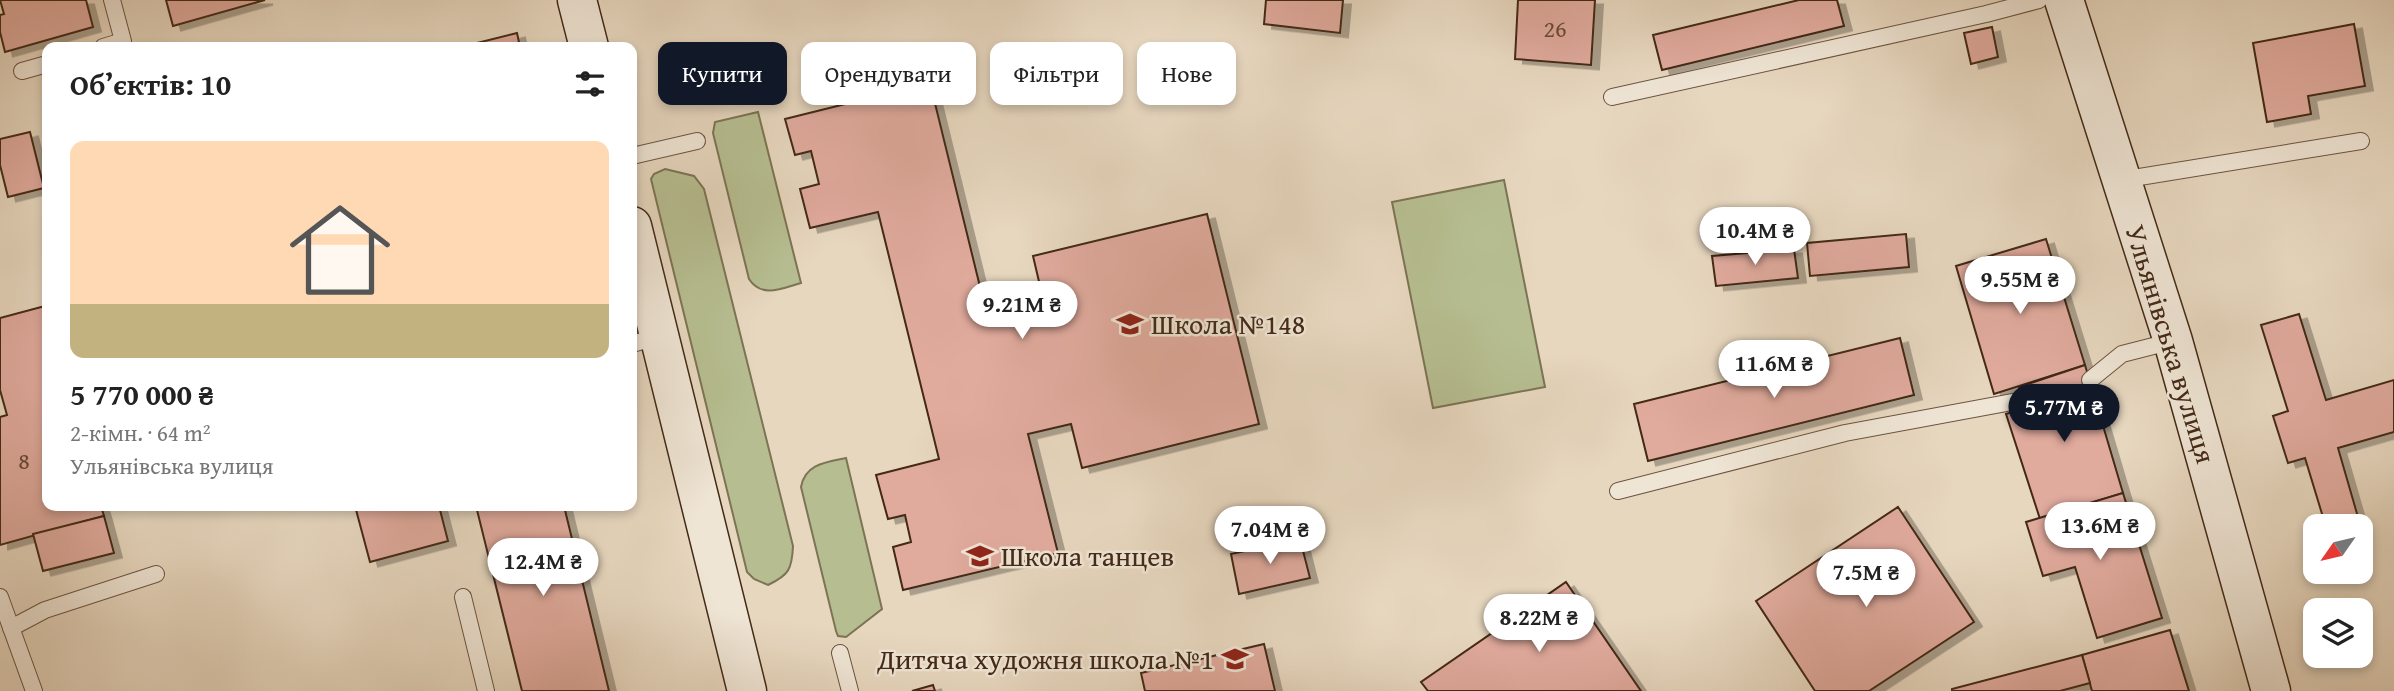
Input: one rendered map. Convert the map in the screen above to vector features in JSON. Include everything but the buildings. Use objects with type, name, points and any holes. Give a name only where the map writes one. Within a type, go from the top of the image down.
[{"type":"street","points":[[577,0],[588,42]]},
{"type":"street","name":"Ульянівська вулиця","points":[[2064,0],[2173,341],[2272,691]]},
{"type":"street","points":[[637,267],[646,340],[747,691]]},
{"type":"lane","points":[[112,0],[123,41],[120,42]]},
{"type":"lane","points":[[1612,97],[2039,0]]},
{"type":"lane","points":[[22,71],[42,65]]},
{"type":"lane","points":[[637,155],[697,141]]},
{"type":"lane","points":[[2122,180],[2361,141]]},
{"type":"lane","points":[[2090,380],[2122,354],[2173,341]]},
{"type":"lane","points":[[1618,491],[1845,433],[2023,400]]},
{"type":"lane","points":[[11,628],[45,610],[156,574]]},
{"type":"lane","points":[[0,597],[34,691]]},
{"type":"lane","points":[[463,597],[486,691]]},
{"type":"lane","points":[[840,653],[850,691]]},
{"type":"green space","points":[[758,112],[801,283],[773,290],[760,289],[749,279],[713,133],[715,122]]},
{"type":"green space","points":[[665,169],[694,176],[704,189],[793,546],[788,570],[781,578],[768,585],[754,579],[747,572],[651,179],[654,174]]},
{"type":"green space","points":[[1504,180],[1545,387],[1433,408],[1392,202]]},
{"type":"green space","points":[[846,458],[882,609],[846,637],[838,636],[836,631],[801,487],[807,473],[818,465]]},
{"type":"place","name":"Школа №148","points":[[1130,324]]},
{"type":"place","name":"Школа танцев","points":[[980,556]]},
{"type":"place","name":"Дитяча художня школа №1","points":[[1235,659]]}]
